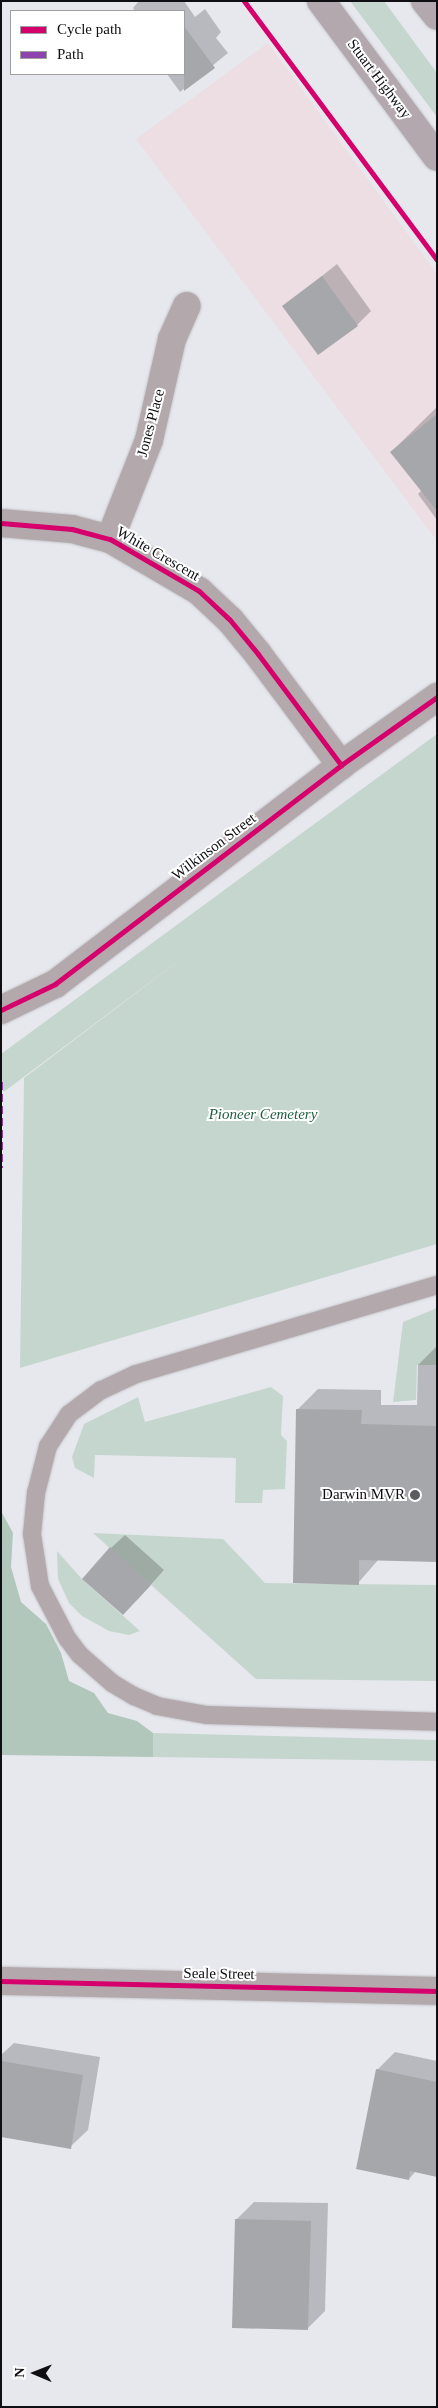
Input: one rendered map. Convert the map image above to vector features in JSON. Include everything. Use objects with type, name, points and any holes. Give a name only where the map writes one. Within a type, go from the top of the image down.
[{"type":"highway","name":"Stuart Highway","points":[[321,1],[437,157]]},
{"type":"highway","points":[[426,1],[437,16]]},
{"type":"street","name":"Jones Place","points":[[110,539],[149,440],[172,339],[187,306]]},
{"type":"street","name":"White Crescent","points":[[1,524],[45,525],[110,539],[199,591],[230,620],[341,765]]},
{"type":"street","name":"Wilkinson Street","points":[[1,1010],[55,984],[341,765],[437,697]]},
{"type":"street","name":"Seale Street","points":[[1,1981],[437,1991]]},
{"type":"lane","points":[[437,1284],[136,1374],[102,1390],[69,1414],[48,1446],[36,1493],[32,1534],[40,1586],[67,1638],[80,1655],[105,1678],[134,1696],[156,1706],[207,1715],[437,1722]]},
{"type":"shaded area","points":[[268,43],[437,274],[437,541],[136,139]]},
{"type":"green space","points":[[350,1],[384,1],[437,73],[437,117]]},
{"type":"green space","name":"Pioneer Cemetery","points":[[437,734],[437,1244],[20,1368],[24,1078],[197,947],[5,1091],[1,1091],[1,1054]]},
{"type":"green space","points":[[437,1308],[437,1365],[417,1365],[416,1400],[393,1402],[403,1322]]},
{"type":"green space","points":[[271,1387],[283,1396],[281,1435],[287,1441],[285,1489],[263,1490],[262,1503],[235,1503],[236,1458],[95,1455],[94,1478],[75,1468],[72,1457],[84,1424],[138,1397],[145,1422]]},
{"type":"green space","points":[[1,1511],[13,1533],[11,1567],[21,1602],[46,1624],[61,1653],[69,1681],[94,1693],[108,1713],[137,1721],[153,1733],[153,1757],[1,1755]]},
{"type":"green space","points":[[93,1533],[223,1539],[265,1583],[437,1585],[437,1681],[256,1679]]},
{"type":"green space","points":[[57,1551],[82,1579],[140,1631],[129,1635],[109,1631],[82,1616],[69,1603],[58,1579]]},
{"type":"green space","points":[[153,1733],[437,1740],[437,1761],[153,1757]]},
{"type":"building","points":[[185,27],[215,68],[184,91],[185,75]]},
{"type":"building","points":[[322,276],[358,326],[318,355],[282,306]]},
{"type":"building","points":[[437,414],[437,511],[390,452]]},
{"type":"building","points":[[296,1409],[362,1410],[361,1424],[437,1426],[437,1562],[359,1560],[359,1585],[293,1583]]},
{"type":"building","points":[[110,1547],[151,1585],[123,1615],[82,1579]]},
{"type":"building","points":[[1,2061],[83,2075],[71,2149],[1,2137]]},
{"type":"building","points":[[376,2069],[437,2082],[437,2177],[410,2171],[409,2180],[356,2169]]},
{"type":"building","points":[[235,2219],[311,2221],[308,2330],[232,2328]]},
{"type":"marked path","points":[[1,1082],[1,1168]]},
{"type":"cycle path","points":[[244,1],[437,260]]},
{"type":"cycle path","points":[[1,523],[72,529],[110,539],[199,591],[230,620],[258,654],[341,765]]},
{"type":"cycle path","points":[[1,1010],[55,984],[341,765],[437,697]]},
{"type":"cycle path","points":[[1,1981],[437,1991]]},
{"type":"place","name":"Darwin MVR","points":[[415,1495]]}]
